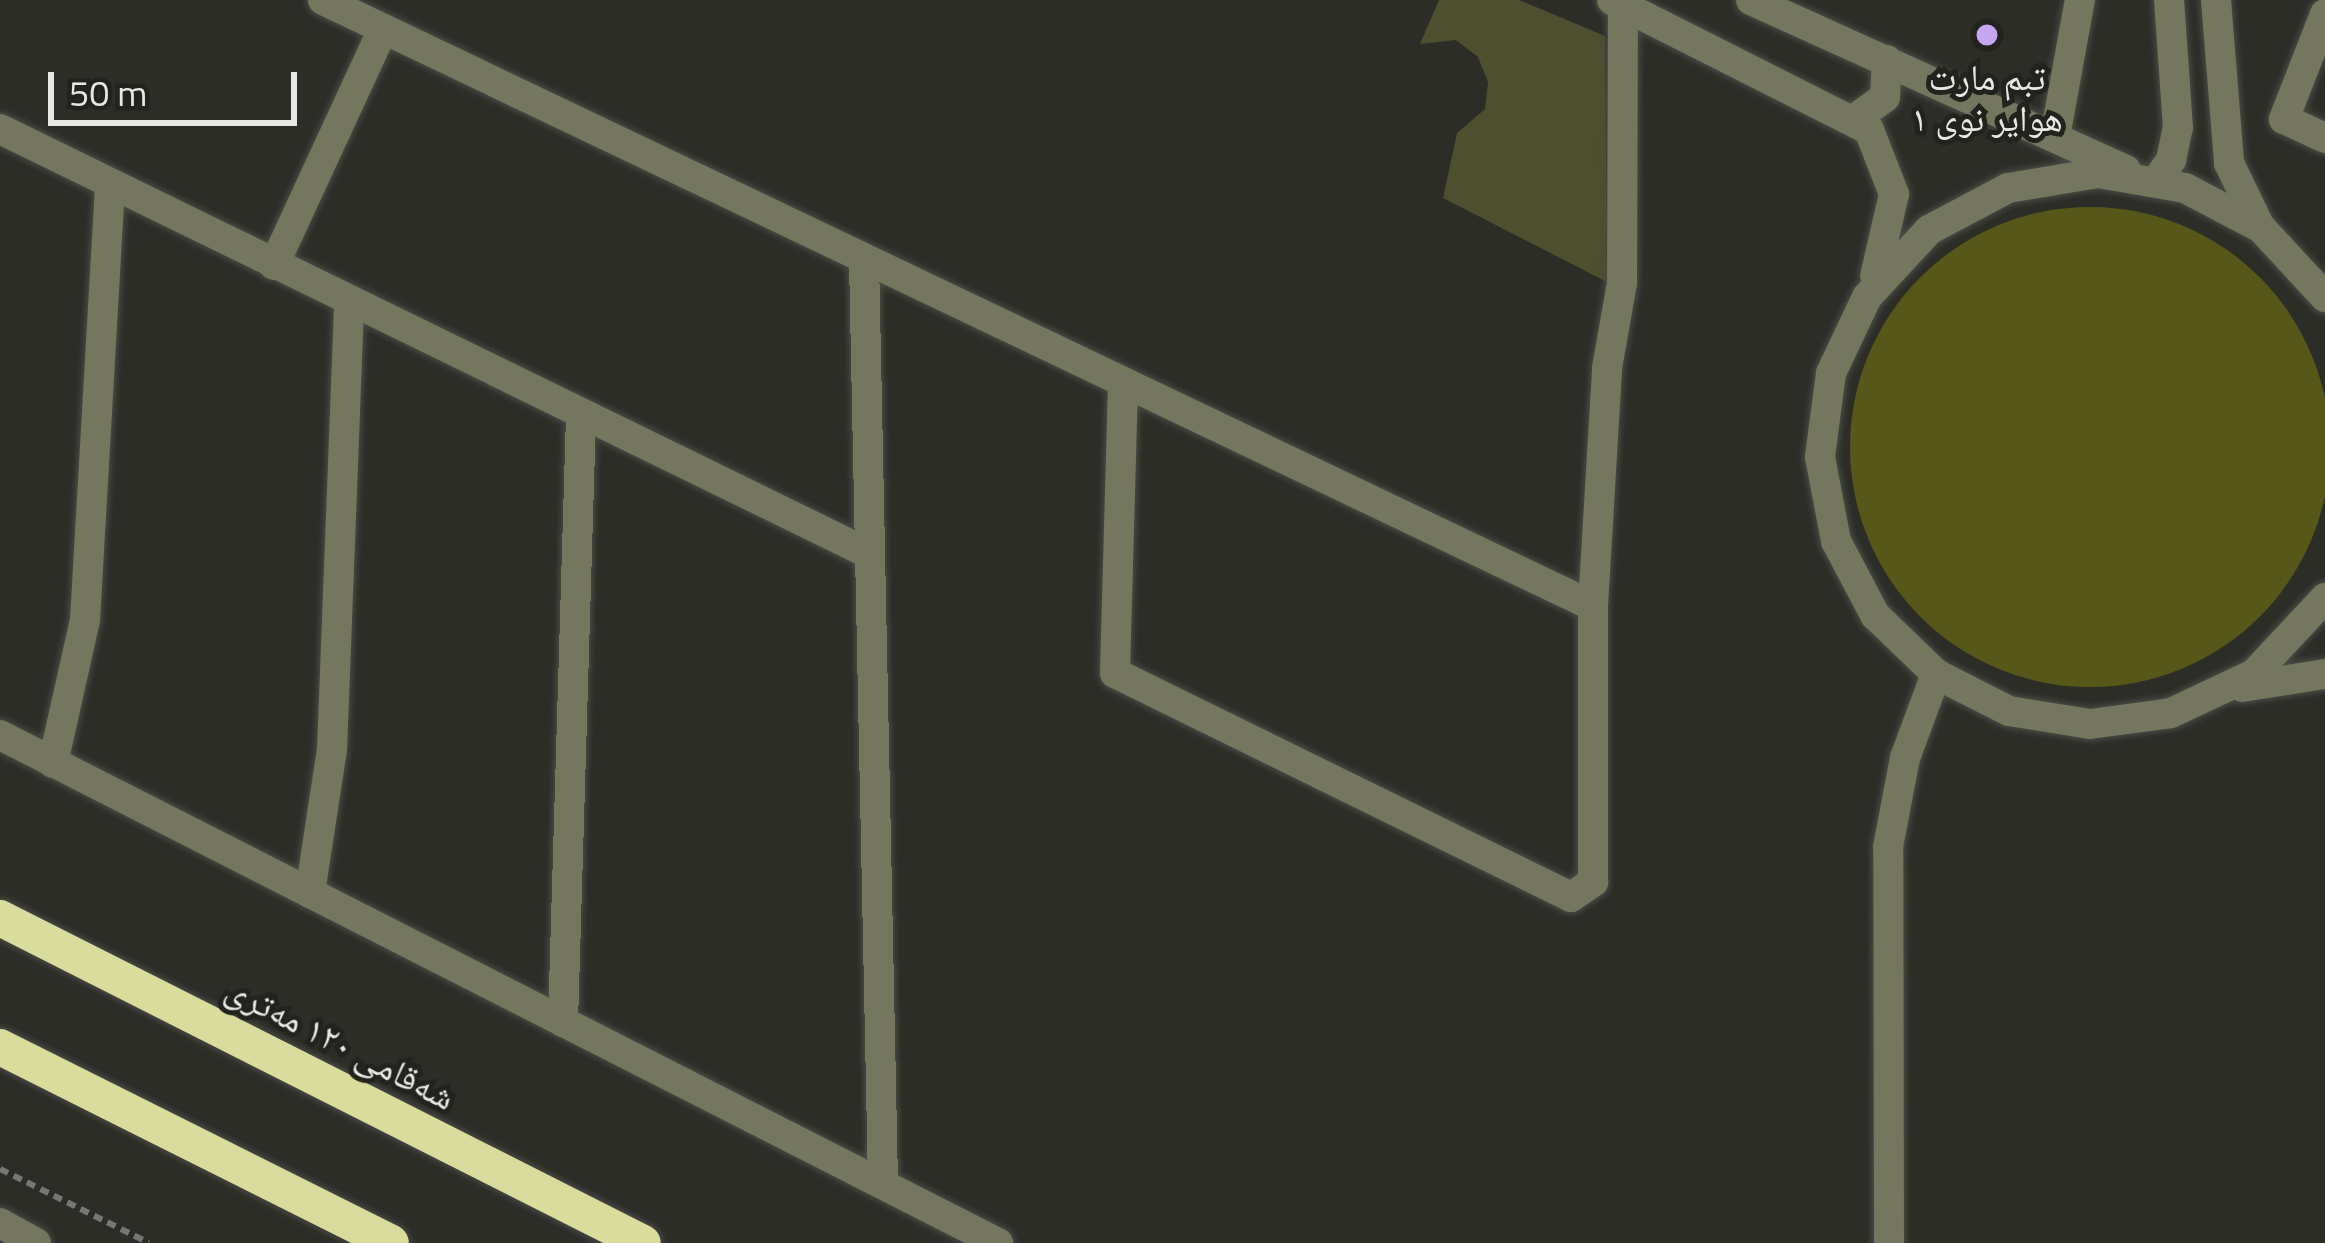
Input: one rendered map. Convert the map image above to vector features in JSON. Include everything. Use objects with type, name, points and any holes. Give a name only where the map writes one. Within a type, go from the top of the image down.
[{"type":"highway","name":"شەقامی ١٢٠ مەتری","points":[[0,918],[644,1243]]},
{"type":"highway","points":[[0,1047],[391,1243]]},
{"type":"street","points":[[323,0],[1593,606]]},
{"type":"street","points":[[1751,0],[2261,228]]},
{"type":"street","points":[[2056,137],[2080,0]]},
{"type":"street","points":[[2149,179],[2178,128],[2169,0]]},
{"type":"street","points":[[2216,0],[2229,163],[2261,228],[2324,293]]},
{"type":"street","points":[[1124,385],[1114,673],[1571,897],[1593,882],[1593,606],[1607,368],[1622,283],[1617,3],[1855,119],[1879,145],[1894,194],[1892,228],[1867,297],[1846,334],[1822,415],[1825,500],[1836,541],[1876,616],[1936,674],[2009,711],[2069,722],[2131,722],[2273,677],[2325,674]]},
{"type":"street","points":[[2325,14],[2284,119],[2325,138]]},
{"type":"street","points":[[274,265],[383,29]]},
{"type":"street","points":[[1855,119],[1885,97],[1887,60]]},
{"type":"street","points":[[0,130],[870,554]]},
{"type":"street","points":[[1867,297],[1929,230],[1988,197],[2053,177],[2149,179]]},
{"type":"street","points":[[53,763],[85,620],[110,185]]},
{"type":"street","points":[[863,260],[883,1184]]},
{"type":"street","points":[[310,893],[332,750],[349,301]]},
{"type":"street","points":[[563,1022],[581,414]]},
{"type":"street","points":[[2214,697],[2289,643],[2325,598]]},
{"type":"street","points":[[1889,1243],[1888,847],[1905,758],[1936,674]]},
{"type":"street","points":[[0,735],[998,1243]]},
{"type":"street","points":[[0,1222],[36,1243]]},
{"type":"path","points":[[0,1169],[148,1243]]},
{"type":"green space","points":[[1439,0],[1519,0],[1605,36],[1607,282],[1443,198],[1457,133],[1485,109],[1488,82],[1478,57],[1456,40],[1420,44]]},
{"type":"shaded area","points":[[2090,207],[2137,211],[2182,225],[2223,247],[2260,277],[2290,314],[2312,355],[2326,400],[2330,447],[2326,494],[2312,539],[2290,580],[2260,617],[2223,647],[2182,669],[2137,683],[2090,687],[2043,683],[1998,669],[1957,647],[1920,617],[1890,580],[1868,539],[1854,494],[1850,447],[1854,400],[1868,355],[1890,314],[1920,277],[1957,247],[1998,225],[2043,211]]},
{"type":"place","name":"تبم مارت هواير نوى ١","points":[[1987,35]]}]
